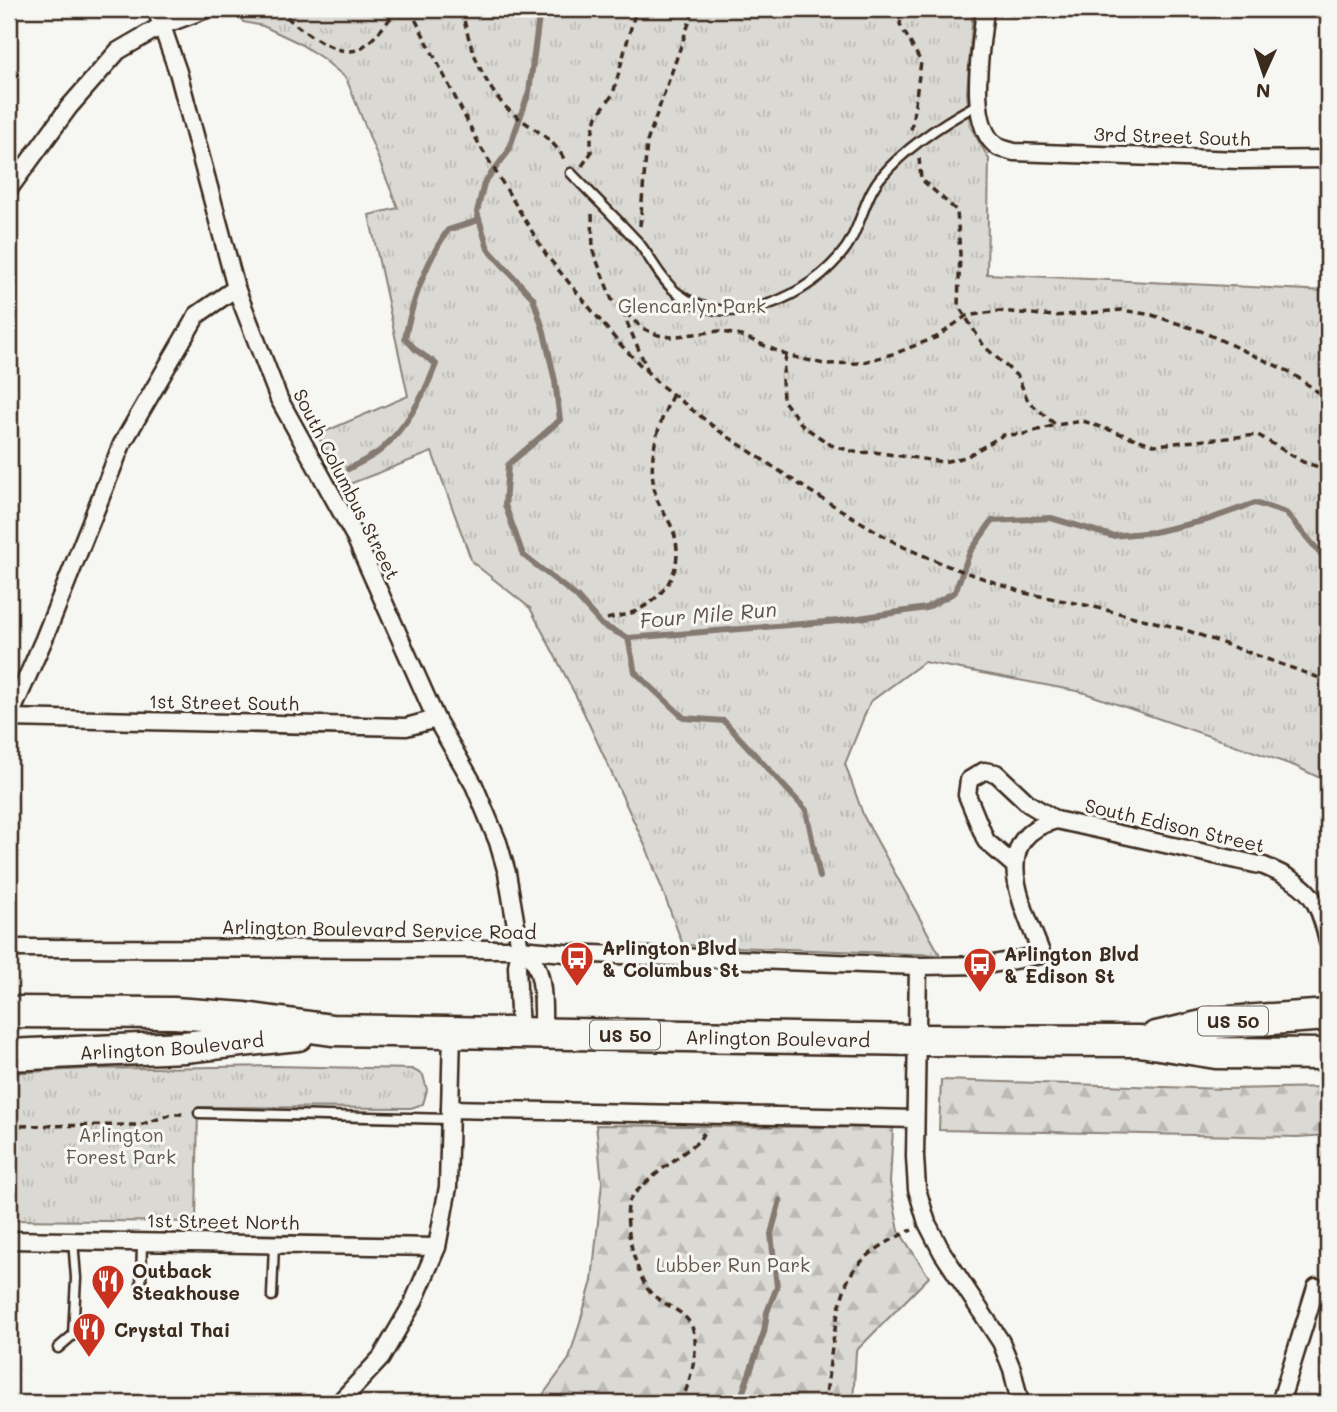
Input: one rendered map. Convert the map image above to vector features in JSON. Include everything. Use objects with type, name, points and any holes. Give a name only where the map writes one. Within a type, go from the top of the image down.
[{"type":"highway","name":"Arlington Boulevard","points":[[9,1012],[174,1013],[244,1018],[332,1030],[1140,1041],[1216,1053],[1328,1054]]},
{"type":"highway","name":"Arlington Boulevard","points":[[1140,1041],[1215,1023],[1328,1016]]},
{"type":"highway","name":"Arlington Boulevard","points":[[9,1055],[198,1046],[332,1030]]},
{"type":"street","name":"South Columbus Street","points":[[156,9],[178,72],[236,288],[279,399],[354,535],[436,719],[474,785],[498,842],[509,883],[520,949],[517,966],[532,1034]]},
{"type":"street","points":[[9,190],[69,107],[118,51],[161,26],[207,9]]},
{"type":"street","points":[[978,104],[985,9]]},
{"type":"street","name":"3rd Street South","points":[[978,104],[983,126],[990,138],[998,147],[1014,152],[1240,160],[1328,159]]},
{"type":"street","points":[[9,718],[44,639],[122,444],[197,315],[236,288]]},
{"type":"street","name":"1st Street South","points":[[9,718],[406,727],[436,719]]},
{"type":"street","name":"South Edison Street","points":[[1056,820],[1041,824],[1020,841],[1015,866],[986,841],[967,795],[969,780],[984,771],[996,774],[1029,804],[1056,820],[1264,866],[1286,875],[1303,886],[1317,903],[1328,942]]},
{"type":"street","name":"Arlington Boulevard Service Road","points":[[9,948],[520,949],[918,966],[987,965],[1042,955],[1018,891],[1015,866]]},
{"type":"street","name":"South Columbus Street","points":[[520,949],[534,961],[542,997],[532,1034]]},
{"type":"street","points":[[918,966],[915,1119],[917,1189],[927,1223],[942,1252],[1001,1342],[1012,1369],[1020,1403]]},
{"type":"street","points":[[339,1403],[381,1358],[413,1303],[437,1247],[448,1187],[452,1032]]},
{"type":"street","points":[[450,1114],[709,1113],[915,1119]]},
{"type":"street","name":"1st Street North","points":[[9,1240],[437,1247]]},
{"type":"street","points":[[1280,1403],[1317,1287]]},
{"type":"lane","points":[[571,173],[639,243],[657,271],[675,291],[699,307],[729,312],[757,307],[795,294],[827,271],[848,246],[879,179],[917,144],[952,118],[978,104]]},
{"type":"lane","points":[[200,1114],[450,1114]]},
{"type":"lane","points":[[58,1348],[73,1335],[76,1278],[73,1240]]},
{"type":"lane","points":[[141,1291],[142,1241]]},
{"type":"lane","points":[[272,1296],[274,1243]]},
{"type":"path","points":[[278,9],[299,28],[344,51],[357,50],[367,43],[398,9]]},
{"type":"path","points":[[410,9],[480,146],[547,256],[618,342],[650,374],[718,430],[808,490],[899,545],[948,566],[1026,593],[1183,629],[1328,681]]},
{"type":"path","points":[[455,9],[464,21]]},
{"type":"path","points":[[462,9],[484,76],[502,104],[559,147],[592,215],[593,251],[603,281],[612,300],[642,328],[670,337],[719,331],[745,337],[786,355],[824,364],[860,363],[937,337],[966,316],[999,310],[1054,316],[1122,310],[1152,315],[1201,331],[1290,372],[1328,398]]},
{"type":"path","points":[[571,173],[582,166],[591,153],[597,116],[613,94],[636,9]]},
{"type":"path","points":[[639,243],[647,142],[694,9]]},
{"type":"path","points":[[903,9],[901,24],[921,62],[911,132],[917,144],[921,179],[957,212],[960,254],[958,305],[984,346],[1018,377],[1028,401],[1056,425]]},
{"type":"path","points":[[621,309],[650,374]]},
{"type":"path","points":[[786,355],[782,379],[783,400],[803,426],[831,445],[858,453],[874,452],[943,462],[966,457],[1003,435],[1024,435],[1056,425],[1083,421],[1154,445],[1258,435],[1303,462],[1328,470]]},
{"type":"path","points":[[607,619],[638,611],[663,590],[676,571],[678,548],[655,494],[652,468],[660,421],[673,394]]},
{"type":"path","points":[[681,1403],[691,1378],[695,1338],[692,1326],[685,1316],[649,1291],[636,1261],[628,1234],[626,1214],[632,1197],[699,1141],[705,1131],[709,1113]]},
{"type":"path","points":[[9,1126],[140,1125],[173,1114],[200,1114]]},
{"type":"path","points":[[825,1403],[831,1352],[843,1295],[853,1271],[881,1246],[927,1223]]},
{"type":"green space","name":"Glencarlyn Park","points":[[239,9],[973,9],[967,93],[970,126],[989,159],[987,274],[1328,291],[1328,782],[1295,766],[1082,692],[924,662],[870,702],[845,764],[864,817],[940,955],[683,945],[648,852],[577,698],[530,608],[472,562],[432,452],[347,485],[317,435],[408,396],[369,215],[398,208],[346,78],[297,42],[263,26],[243,22]]},
{"type":"green space","name":"Arlington Forest Park","points":[[273,1066],[412,1069],[423,1075],[427,1090],[423,1104],[411,1108],[198,1107],[196,1222],[9,1220],[9,1073]]},
{"type":"green space","points":[[941,1080],[1226,1089],[1328,1087],[1328,1135],[1297,1137],[939,1130]]},
{"type":"green space","name":"Lubber Run Park","points":[[596,1125],[893,1128],[890,1183],[899,1231],[929,1277],[856,1351],[853,1403],[537,1403],[569,1359],[592,1281],[602,1182]]},
{"type":"waterway","name":"Four Mile Run","points":[[540,9],[529,92],[508,152],[484,183],[477,212],[488,249],[533,298],[555,381],[560,420],[508,465],[505,505],[523,555],[576,596],[602,625],[628,638],[839,621],[926,608],[955,592],[970,552],[992,521],[1051,518],[1112,536],[1154,532],[1207,520],[1255,503],[1286,513],[1328,562]]},
{"type":"waterway","points":[[348,469],[382,449],[400,430],[420,399],[436,364],[416,350],[405,338],[416,295],[426,268],[448,230],[479,220]]},
{"type":"waterway","points":[[628,638],[635,672],[684,718],[724,721],[806,810],[820,877]]},
{"type":"waterway","points":[[739,1403],[777,1287],[771,1234],[780,1200]]},
{"type":"place","name":"Arlington Blvd & Columbus St","points":[[577,988]]},
{"type":"place","name":"Arlington Blvd & Edison St","points":[[980,994]]},
{"type":"place","name":"Outback Steakhouse","points":[[108,1311]]},
{"type":"place","name":"Crystal Thai","points":[[89,1359]]}]
